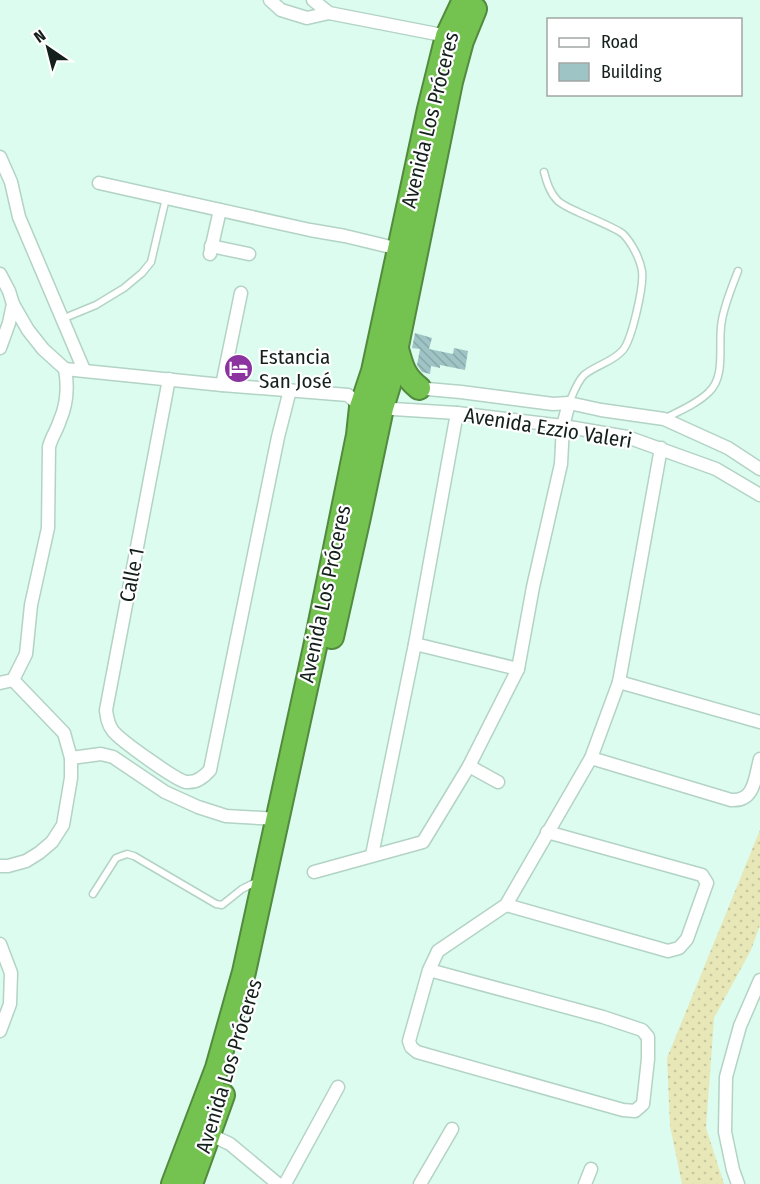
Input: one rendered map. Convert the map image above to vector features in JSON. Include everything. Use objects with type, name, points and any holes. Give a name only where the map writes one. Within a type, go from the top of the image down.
[{"type":"highway","name":"Avenida Los Próceres","points":[[379,385],[373,371],[429,109],[447,36],[464,0]]},
{"type":"highway","name":"Avenida Los Próceres","points":[[173,1184],[217,1068],[244,972],[278,819],[363,404],[379,385],[396,344],[451,82],[462,41],[479,0]]},
{"type":"highway","points":[[396,344],[402,369],[419,388]]},
{"type":"highway","name":"Avenida Los Próceres","points":[[191,1184],[241,1040],[360,517],[363,404]]},
{"type":"street","points":[[270,0],[281,10],[307,18],[329,13],[447,36]]},
{"type":"street","points":[[313,0],[329,13]]},
{"type":"street","points":[[0,157],[12,182],[19,217],[84,370]]},
{"type":"street","points":[[99,183],[399,249]]},
{"type":"street","points":[[220,210],[211,250],[249,254]]},
{"type":"street","points":[[0,274],[28,330],[50,356],[65,369],[67,380],[66,399],[61,419],[49,447],[48,528],[31,605],[26,654],[13,680]]},
{"type":"street","points":[[222,385],[242,293]]},
{"type":"street","points":[[0,348],[13,304]]},
{"type":"street","name":"Avenida Ezzio Valeri","points":[[65,369],[290,390],[363,404],[563,426],[627,437],[716,469],[760,495]]},
{"type":"street","name":"Calle 1","points":[[170,379],[106,710],[107,721],[114,732],[144,756],[185,782],[205,776],[210,770],[278,437],[290,390]]},
{"type":"street","name":"Avenida Ezzio Valeri","points":[[379,385],[461,392],[553,404],[569,403],[601,411],[664,419],[728,448],[760,469]]},
{"type":"street","points":[[314,872],[423,842],[469,766],[518,669],[533,587],[561,464],[563,426],[569,403]]},
{"type":"street","points":[[372,855],[415,644],[457,413]]},
{"type":"street","points":[[429,970],[603,1017],[642,1030],[648,1037],[643,1104],[635,1111],[623,1110],[417,1052],[411,1047],[409,1041],[429,970],[438,951],[506,905],[591,758],[619,682],[661,448]]},
{"type":"street","points":[[415,644],[518,669]]},
{"type":"street","points":[[0,682],[13,680]]},
{"type":"street","points":[[3,864],[26,861],[51,842],[63,825],[71,778],[71,758],[64,733],[13,680]]},
{"type":"street","points":[[619,682],[760,722]]},
{"type":"street","points":[[71,758],[101,754],[113,757],[165,792],[198,807],[226,816],[278,819]]},
{"type":"street","points":[[591,758],[738,801],[750,794],[760,759]]},
{"type":"street","points":[[469,766],[498,782]]},
{"type":"street","points":[[506,905],[668,951],[679,948],[687,939],[707,883],[702,876],[547,832]]},
{"type":"street","points":[[0,944],[11,973],[10,1004],[0,1031]]},
{"type":"street","points":[[738,1184],[725,1132],[726,1077],[740,1026],[760,980]]},
{"type":"street","points":[[285,1184],[338,1087]]},
{"type":"street","points":[[420,1184],[452,1129]]},
{"type":"street","points":[[209,1134],[230,1144],[278,1184]]},
{"type":"street","points":[[585,1184],[591,1169]]},
{"type":"lane","points":[[544,172],[548,187],[558,200],[623,234],[637,256],[642,272],[632,332],[626,345],[615,358],[584,375],[578,382],[569,403]]},
{"type":"lane","points":[[62,319],[96,305],[124,288],[142,273],[151,262],[166,198]]},
{"type":"lane","points":[[664,419],[710,392],[716,383],[720,372],[721,324],[738,270]]},
{"type":"lane","points":[[93,894],[116,858],[127,854],[216,904],[222,905],[252,883],[264,881]]},
{"type":"green space","points":[[760,830],[760,925],[751,950],[714,1018],[706,1128],[724,1184],[682,1184],[670,1126],[667,1058]]},
{"type":"building","points":[[415,333],[432,338],[429,349],[453,354],[454,348],[468,351],[465,370],[440,365],[440,368],[431,366],[430,374],[422,372],[417,365],[420,349],[412,348]]},
{"type":"place","name":"Estancia San José","points":[[238,369]]}]
